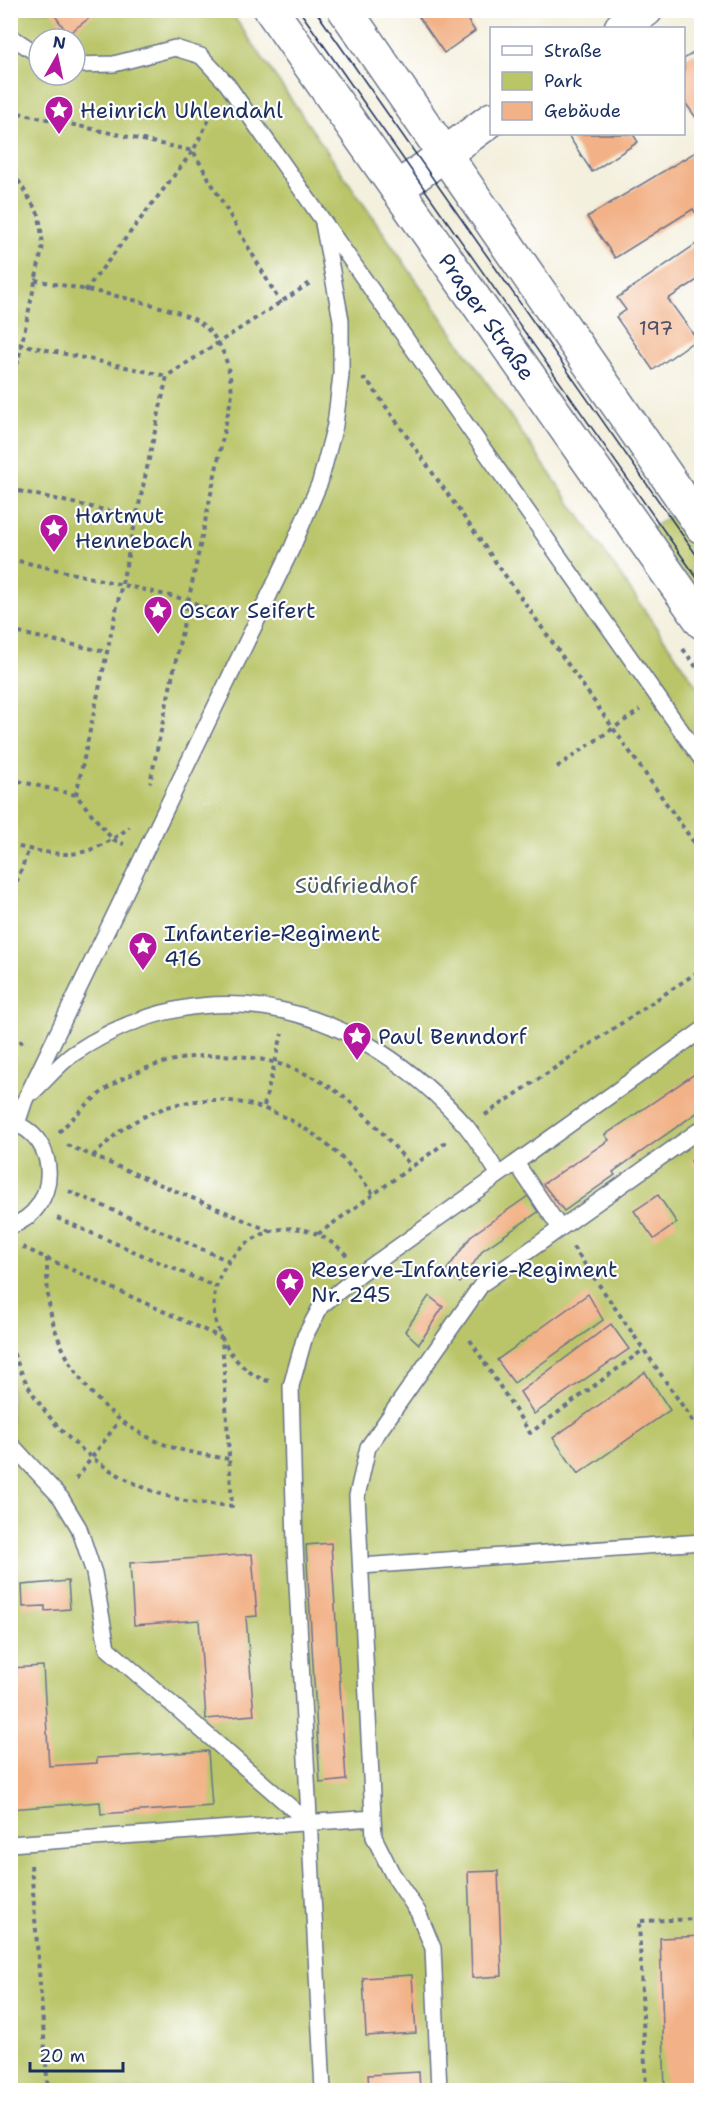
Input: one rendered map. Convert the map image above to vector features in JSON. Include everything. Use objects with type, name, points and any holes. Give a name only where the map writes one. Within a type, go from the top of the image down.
[{"type":"main road","name":"Prager Straße","points":[[271,10],[702,622]]},
{"type":"main road","points":[[345,10],[702,527]]},
{"type":"main road","points":[[622,27],[646,10]]},
{"type":"main road","points":[[397,189],[490,120]]},
{"type":"lane","points":[[10,36],[27,47]]},
{"type":"lane","points":[[87,65],[114,64],[175,48],[201,56],[227,84],[702,760]]},
{"type":"lane","points":[[10,1226],[27,1219],[37,1209],[49,1183],[46,1154],[39,1142],[14,1123],[252,629],[320,482],[335,424],[341,375],[341,320],[321,217]]},
{"type":"lane","points":[[25,1100],[71,1055],[120,1027],[174,1010],[230,1004],[288,1010],[331,1025],[376,1049],[431,1090],[467,1127],[500,1175]]},
{"type":"lane","points":[[323,2091],[295,1545],[291,1386],[305,1336],[321,1306],[360,1274],[702,1030]]},
{"type":"lane","points":[[439,2091],[433,1948],[418,1912],[392,1873],[374,1837],[357,1496],[368,1448],[482,1284],[702,1128]]},
{"type":"lane","points":[[516,1163],[560,1228]]},
{"type":"lane","points":[[10,1443],[61,1498],[79,1528],[94,1574],[107,1648],[309,1823]]},
{"type":"lane","points":[[361,1566],[702,1542]]},
{"type":"lane","points":[[10,1844],[373,1818]]},
{"type":"path","points":[[85,291],[193,151],[227,84]]},
{"type":"path","points":[[10,111],[193,151],[280,304]]},
{"type":"path","points":[[10,177],[18,180],[39,214],[43,245],[10,398]]},
{"type":"path","points":[[76,795],[167,376],[280,304],[332,267]]},
{"type":"path","points":[[35,280],[175,311],[202,323],[218,342],[229,366],[232,394],[149,787]]},
{"type":"path","points":[[10,342],[167,376]]},
{"type":"path","points":[[341,375],[368,380],[702,854]]},
{"type":"path","points":[[10,489],[136,517]]},
{"type":"path","points":[[10,560],[188,600],[252,629]]},
{"type":"path","points":[[10,631],[107,652]]},
{"type":"path","points":[[557,767],[658,697]]},
{"type":"path","points":[[10,779],[76,795],[112,840],[145,851]]},
{"type":"path","points":[[10,845],[62,856],[91,852],[135,823]]},
{"type":"path","points":[[10,899],[29,849]]},
{"type":"path","points":[[318,1234],[467,1127],[702,969]]},
{"type":"path","points":[[264,1106],[288,1010]]},
{"type":"path","points":[[14,1123],[52,1139],[84,1106],[120,1080],[161,1063],[200,1054],[275,1061],[321,1082],[354,1105],[411,1166]]},
{"type":"path","points":[[93,1156],[122,1129],[152,1112],[186,1103],[217,1101],[264,1106],[304,1125],[336,1150],[373,1194]]},
{"type":"path","points":[[63,1143],[270,1231]]},
{"type":"path","points":[[49,1183],[229,1261]]},
{"type":"path","points":[[37,1209],[216,1287]]},
{"type":"path","points":[[291,1386],[261,1380],[235,1361],[222,1338],[214,1313],[216,1287],[229,1261],[247,1241],[270,1231],[292,1227],[318,1234],[344,1251],[360,1274]]},
{"type":"path","points":[[560,1228],[702,1434]]},
{"type":"path","points":[[20,1246],[222,1338]]},
{"type":"path","points":[[47,1258],[48,1297],[63,1349],[84,1383],[119,1421],[154,1440],[193,1454],[229,1459]]},
{"type":"path","points":[[457,1320],[530,1432],[644,1350]]},
{"type":"path","points":[[10,1345],[28,1386],[53,1423],[91,1458],[138,1486],[183,1501],[232,1506],[222,1338]]},
{"type":"path","points":[[61,1498],[119,1421]]},
{"type":"path","points":[[10,2090],[48,2089],[29,1843]]},
{"type":"path","points":[[646,2091],[639,1921],[702,1919]]},
{"type":"green space","name":"Südfriedhof","points":[[11,11],[230,11],[701,692],[701,2090],[11,2090]]},
{"type":"green space","points":[[673,513],[701,553],[701,601],[651,529]]},
{"type":"building","points":[[51,10],[100,10],[77,27],[63,27]]},
{"type":"building","points":[[414,10],[465,10],[462,12],[475,31],[444,53]]},
{"type":"building","points":[[693,53],[702,56],[702,126],[685,102],[685,58]]},
{"type":"building","points":[[568,135],[634,135],[638,142],[592,172]]},
{"type":"building","points":[[702,148],[702,221],[693,209],[615,258],[587,217]]},
{"type":"building","points":[[702,240],[702,277],[668,299],[697,339],[653,370],[616,317],[626,310],[617,298]]},
{"type":"building","points":[[702,1069],[702,1109],[613,1172],[615,1175],[564,1211],[543,1184],[609,1140],[605,1135]]},
{"type":"building","points":[[702,1155],[702,1178],[691,1161]]},
{"type":"building","points":[[658,1195],[677,1223],[654,1239],[634,1211]]},
{"type":"building","points":[[528,1196],[538,1212],[483,1250],[460,1283],[446,1271],[472,1235]]},
{"type":"building","points":[[588,1294],[603,1320],[514,1383],[497,1360]]},
{"type":"building","points":[[429,1296],[443,1307],[419,1344],[405,1331]]},
{"type":"building","points":[[611,1324],[629,1349],[534,1414],[520,1392]]},
{"type":"building","points":[[645,1372],[670,1410],[578,1474],[553,1438]]},
{"type":"building","points":[[331,1543],[346,1780],[320,1783],[306,1545]]},
{"type":"building","points":[[252,1554],[257,1616],[246,1617],[254,1715],[206,1719],[199,1620],[134,1625],[130,1563]]},
{"type":"building","points":[[68,1581],[70,1609],[45,1611],[45,1606],[23,1607],[22,1585]]},
{"type":"building","points":[[43,1666],[49,1766],[97,1763],[97,1758],[208,1751],[212,1806],[101,1814],[100,1802],[10,1809],[10,1668]]},
{"type":"building","points":[[498,1871],[502,1976],[472,1978],[468,1872]]},
{"type":"building","points":[[702,1936],[702,2090],[665,2090],[660,1938]]},
{"type":"building","points":[[412,1975],[416,2033],[366,2036],[363,1978]]},
{"type":"building","points":[[419,2072],[420,2090],[369,2090],[368,2075]]},
{"type":"tram line","points":[[299,10],[702,585]]},
{"type":"tram line","points":[[315,10],[702,563]]},
{"type":"place","name":"Heinrich Uhlendahl","points":[[59,136]]},
{"type":"place","name":"Hartmut Hennebach","points":[[54,554]]},
{"type":"place","name":"Oscar Seifert","points":[[158,636]]},
{"type":"place","name":"Infanterie-Regiment 416","points":[[143,972]]},
{"type":"place","name":"Paul Benndorf","points":[[357,1062]]},
{"type":"place","name":"Reserve-Infanterie-Regiment Nr. 245","points":[[290,1308]]}]
